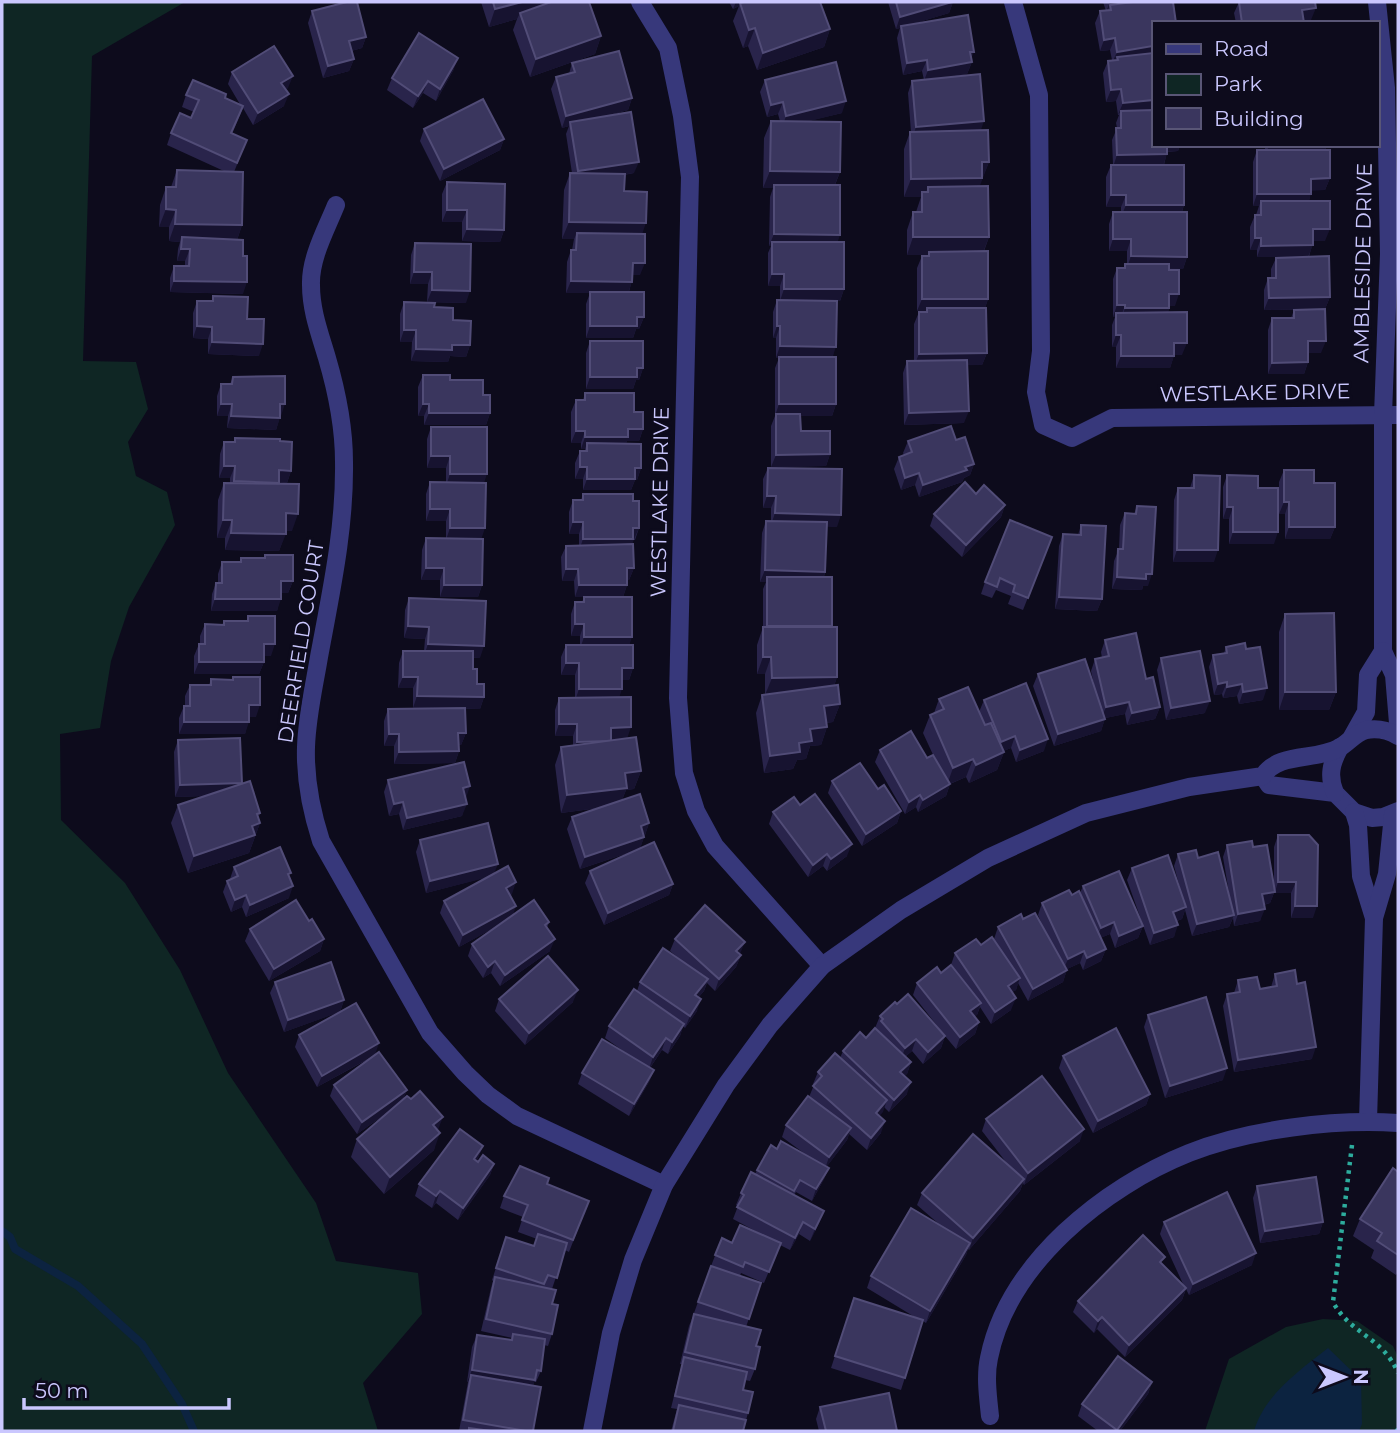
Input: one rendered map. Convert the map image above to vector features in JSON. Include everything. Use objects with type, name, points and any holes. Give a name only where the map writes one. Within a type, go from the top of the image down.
[{"type":"street","name":"WESTLAKE DRIVE","points":[[640,2],[668,48],[682,116],[690,177],[678,698],[684,773],[696,811],[715,846],[822,966]]},
{"type":"street","name":"WESTLAKE DRIVE","points":[[1013,2],[1039,95],[1041,351],[1036,393],[1043,425],[1072,438],[1112,418],[1391,415]]},
{"type":"street","name":"AMBLESIDE DRIVE","points":[[1377,2],[1379,21]]},
{"type":"street","name":"AMBLESIDE DRIVE","points":[[1379,21],[1386,88],[1391,415],[1383,651],[1394,675],[1398,723]]},
{"type":"street","name":"DEERFIELD COURT","points":[[336,205],[316,254],[311,284],[316,324],[337,395],[344,463],[340,542],[310,708],[306,747],[312,806],[321,841],[430,1033],[465,1073],[488,1096],[517,1116],[664,1185]]},
{"type":"street","name":"AMBLESIDE DRIVE","points":[[1335,793],[1331,783],[1331,771],[1345,743],[1366,712],[1368,675],[1383,651]]},
{"type":"street","points":[[592,1431],[611,1333],[633,1260],[664,1185],[741,1065],[770,1025],[822,966],[901,910],[988,858],[1086,813],[1189,787],[1263,776],[1276,763],[1317,756],[1361,732],[1378,729],[1398,736]]},
{"type":"street","points":[[1263,776],[1269,785],[1335,793],[1354,812],[1372,818],[1396,813],[1387,874],[1374,918],[1367,1121]]},
{"type":"street","points":[[1354,812],[1358,825],[1361,876],[1374,918]]},
{"type":"street","points":[[990,1416],[987,1389],[989,1359],[998,1325],[1013,1294],[1037,1260],[1107,1196],[1157,1167],[1191,1152],[1240,1139],[1297,1127],[1367,1121],[1398,1123]]},
{"type":"path","points":[[1352,1145],[1333,1302],[1339,1314],[1352,1327],[1373,1339],[1389,1356],[1398,1373]]},
{"type":"green space","points":[[2,2],[185,2],[92,56],[83,361],[136,362],[148,409],[128,442],[136,476],[167,492],[175,525],[129,607],[111,661],[100,728],[60,734],[61,820],[125,883],[180,970],[228,1073],[316,1203],[336,1261],[418,1273],[422,1314],[363,1383],[378,1431],[2,1431]]},
{"type":"green space","points":[[1323,1319],[1357,1321],[1393,1346],[1398,1357],[1398,1431],[1205,1431],[1229,1359],[1286,1327]]},
{"type":"water","points":[[1328,1348],[1361,1380],[1362,1424],[1359,1431],[1254,1431],[1266,1406],[1284,1384]]},
{"type":"building","points":[[357,2],[366,37],[349,41],[354,59],[328,66],[312,11]]},
{"type":"building","points":[[493,2],[522,2],[495,9]]},
{"type":"building","points":[[551,2],[589,2],[601,36],[536,59],[520,13]]},
{"type":"building","points":[[820,2],[830,29],[763,53],[755,28],[749,30],[740,3]]},
{"type":"building","points":[[896,2],[952,2],[900,17]]},
{"type":"building","points":[[1173,2],[1176,21],[1152,21],[1152,46],[1117,52],[1115,38],[1104,40],[1100,11],[1111,10],[1110,5]]},
{"type":"building","points":[[1239,2],[1315,2],[1316,8],[1302,10],[1304,21],[1242,21]]},
{"type":"building","points":[[968,15],[974,52],[970,52],[972,62],[928,70],[927,60],[907,63],[901,26]]},
{"type":"building","points":[[419,33],[458,58],[440,89],[428,81],[418,96],[392,78]]},
{"type":"building","points":[[274,46],[293,76],[281,83],[289,94],[258,113],[232,72]]},
{"type":"building","points":[[619,51],[632,98],[566,116],[556,77],[575,72],[572,63]]},
{"type":"building","points":[[1152,53],[1152,100],[1123,103],[1121,89],[1111,90],[1108,61],[1118,60],[1117,57]]},
{"type":"building","points":[[836,62],[846,101],[786,116],[783,102],[771,105],[765,80]]},
{"type":"building","points":[[980,74],[984,121],[916,127],[912,81]]},
{"type":"building","points":[[193,80],[226,94],[225,98],[243,106],[231,133],[247,140],[237,163],[171,133],[180,113],[191,118],[199,100],[186,95]]},
{"type":"building","points":[[483,99],[504,139],[444,169],[424,129]]},
{"type":"building","points":[[1152,110],[1152,147],[1167,147],[1167,154],[1117,155],[1116,128],[1121,128],[1121,111]]},
{"type":"building","points":[[631,112],[639,162],[578,171],[570,122]]},
{"type":"building","points":[[771,121],[841,122],[840,172],[770,171]]},
{"type":"building","points":[[988,130],[989,162],[982,162],[982,178],[911,179],[910,132]]},
{"type":"building","points":[[1257,150],[1330,150],[1330,178],[1311,179],[1311,194],[1257,194]]},
{"type":"building","points":[[1111,165],[1184,165],[1184,205],[1126,205],[1126,195],[1111,195]]},
{"type":"building","points":[[177,170],[243,172],[242,225],[175,224],[176,210],[166,209],[166,187],[176,187]]},
{"type":"building","points":[[570,173],[625,174],[624,191],[647,192],[646,223],[569,222]]},
{"type":"building","points":[[447,182],[505,184],[504,230],[467,229],[467,210],[447,210]]},
{"type":"building","points":[[774,185],[840,185],[840,235],[774,234]]},
{"type":"building","points":[[988,186],[989,237],[913,237],[913,212],[922,212],[922,192],[928,192],[928,187]]},
{"type":"building","points":[[1261,201],[1330,201],[1330,229],[1313,229],[1313,245],[1261,246],[1261,238],[1255,238],[1255,215],[1261,215]]},
{"type":"building","points":[[1113,212],[1187,212],[1187,257],[1131,256],[1131,239],[1113,239]]},
{"type":"building","points":[[577,233],[645,234],[645,263],[633,263],[632,282],[571,281],[571,250],[576,250]]},
{"type":"building","points":[[182,237],[243,240],[243,256],[247,256],[247,282],[174,281],[174,266],[189,266],[190,249],[181,249]]},
{"type":"building","points":[[772,242],[844,242],[844,289],[784,289],[784,274],[772,274]]},
{"type":"building","points":[[415,243],[471,244],[470,291],[432,290],[432,272],[414,272]]},
{"type":"building","points":[[988,251],[988,299],[922,299],[922,256],[929,256],[929,252]]},
{"type":"building","points":[[1329,256],[1330,297],[1269,298],[1268,278],[1276,278],[1276,258]]},
{"type":"building","points":[[1125,264],[1169,264],[1169,270],[1179,270],[1179,294],[1169,294],[1169,308],[1125,308],[1125,305],[1117,305],[1117,268],[1125,268]]},
{"type":"building","points":[[590,292],[644,292],[644,317],[637,317],[637,326],[590,326]]},
{"type":"building","points":[[213,296],[248,297],[247,319],[264,319],[263,344],[212,342],[212,327],[197,326],[197,301],[213,301]]},
{"type":"building","points":[[777,300],[837,301],[836,347],[780,346]]},
{"type":"building","points":[[404,302],[435,303],[434,307],[453,308],[453,320],[471,321],[470,345],[452,345],[452,350],[416,349],[416,330],[404,330]]},
{"type":"building","points":[[927,308],[986,308],[987,353],[919,354],[919,312],[927,312]]},
{"type":"building","points":[[1325,309],[1326,341],[1308,341],[1308,362],[1272,363],[1272,318],[1294,318],[1294,310]]},
{"type":"building","points":[[1187,312],[1187,343],[1174,343],[1174,356],[1121,356],[1121,335],[1116,335],[1116,313]]},
{"type":"building","points":[[590,341],[643,341],[643,368],[637,368],[637,377],[590,377]]},
{"type":"building","points":[[779,357],[836,357],[836,404],[779,404]]},
{"type":"building","points":[[967,360],[969,411],[909,413],[907,361]]},
{"type":"building","points":[[423,375],[450,375],[450,380],[483,380],[483,395],[490,395],[490,413],[429,413],[429,404],[423,404]]},
{"type":"building","points":[[285,376],[285,404],[280,404],[280,418],[231,416],[232,404],[221,404],[221,384],[232,384],[233,377]]},
{"type":"building","points":[[585,393],[634,393],[634,412],[643,412],[643,429],[628,429],[628,437],[585,437],[585,431],[576,431],[576,400],[585,400]]},
{"type":"building","points":[[776,414],[800,414],[801,431],[830,431],[830,454],[776,455]]},
{"type":"building","points":[[951,426],[956,440],[965,437],[974,464],[965,467],[967,470],[923,485],[919,473],[905,478],[899,457],[912,452],[908,441]]},
{"type":"building","points":[[431,427],[487,427],[487,474],[450,474],[450,456],[431,456]]},
{"type":"building","points":[[235,438],[280,439],[292,442],[291,471],[279,470],[279,483],[234,481],[235,466],[224,466],[224,442],[235,442]]},
{"type":"building","points":[[587,443],[641,444],[641,468],[635,468],[635,479],[587,479],[587,467],[580,467],[580,451],[587,451]]},
{"type":"building","points":[[768,468],[842,469],[841,515],[775,513],[776,496],[767,496]]},
{"type":"building","points":[[1284,470],[1314,470],[1314,483],[1335,483],[1335,527],[1289,527],[1289,502],[1284,502]]},
{"type":"building","points":[[1194,475],[1220,476],[1218,550],[1177,550],[1178,488],[1194,488]]},
{"type":"building","points":[[1227,475],[1258,476],[1258,488],[1278,488],[1278,532],[1233,532],[1233,507],[1227,507]]},
{"type":"building","points":[[430,482],[486,483],[485,528],[450,528],[450,509],[430,509]]},
{"type":"building","points":[[965,482],[976,494],[984,485],[1005,505],[966,545],[934,514]]},
{"type":"building","points":[[224,483],[299,484],[298,514],[286,513],[286,534],[231,533],[232,520],[223,520]]},
{"type":"building","points":[[583,494],[633,494],[633,501],[639,501],[639,528],[633,528],[633,539],[583,539],[583,522],[573,522],[573,500],[583,500]]},
{"type":"building","points":[[1137,506],[1156,507],[1152,574],[1146,574],[1146,579],[1117,577],[1118,549],[1123,549],[1125,513],[1136,514]]},
{"type":"building","points":[[1010,520],[1052,537],[1028,598],[1013,592],[1015,585],[1000,578],[997,587],[985,582]]},
{"type":"building","points":[[766,521],[827,522],[825,572],[765,570]]},
{"type":"building","points":[[1081,525],[1106,526],[1102,599],[1059,597],[1063,534],[1081,535]]},
{"type":"building","points":[[426,538],[483,539],[482,585],[444,585],[444,568],[426,568]]},
{"type":"building","points":[[633,544],[634,568],[627,568],[627,585],[579,585],[578,569],[566,569],[566,546]]},
{"type":"building","points":[[265,555],[293,555],[293,581],[281,581],[281,599],[215,599],[216,583],[222,583],[222,562],[241,562],[241,558],[265,558]]},
{"type":"building","points":[[767,577],[832,577],[832,626],[767,626]]},
{"type":"building","points":[[584,597],[632,597],[632,637],[584,637],[584,624],[575,624],[575,602],[584,602]]},
{"type":"building","points":[[409,598],[486,601],[484,646],[428,644],[429,627],[408,626]]},
{"type":"building","points":[[1334,613],[1336,692],[1285,692],[1285,614]]},
{"type":"building","points":[[248,616],[275,616],[275,644],[264,644],[264,662],[199,662],[199,644],[205,644],[205,624],[224,625],[224,621],[248,621]]},
{"type":"building","points":[[763,627],[837,627],[837,677],[772,678],[771,657],[763,657]]},
{"type":"building","points":[[1136,633],[1146,679],[1153,677],[1160,707],[1132,713],[1129,702],[1106,707],[1095,659],[1109,656],[1105,640]]},
{"type":"building","points":[[1245,643],[1246,649],[1260,647],[1267,688],[1243,692],[1242,684],[1227,687],[1227,682],[1218,684],[1213,655],[1227,653],[1226,647]]},
{"type":"building","points":[[566,645],[633,645],[633,668],[622,668],[622,689],[579,689],[579,663],[566,663]]},
{"type":"building","points":[[403,651],[473,651],[473,669],[477,669],[477,684],[484,684],[484,697],[417,696],[418,677],[403,677]]},
{"type":"building","points":[[1200,651],[1210,701],[1171,708],[1161,658]]},
{"type":"building","points":[[1085,659],[1105,719],[1058,734],[1038,674]]},
{"type":"building","points":[[233,677],[260,677],[260,705],[249,705],[249,722],[184,722],[184,706],[190,706],[190,685],[211,685],[211,679],[233,680]]},
{"type":"building","points":[[1026,683],[1048,739],[1020,750],[1015,736],[1001,742],[984,700]]},
{"type":"building","points":[[838,685],[840,704],[824,706],[827,727],[810,729],[812,741],[799,743],[800,752],[770,756],[762,695]]},
{"type":"building","points":[[968,687],[985,725],[991,723],[1004,752],[976,765],[973,759],[953,768],[930,715],[944,709],[939,699]]},
{"type":"building","points":[[631,697],[631,727],[611,728],[611,741],[577,742],[577,724],[559,724],[559,698]]},
{"type":"building","points":[[465,708],[466,733],[458,733],[459,751],[399,752],[399,734],[389,734],[388,709]]},
{"type":"building","points":[[911,731],[927,758],[933,755],[950,784],[923,800],[920,795],[909,802],[880,750]]},
{"type":"building","points":[[636,737],[641,771],[625,773],[627,788],[567,795],[561,747]]},
{"type":"building","points":[[240,738],[242,783],[180,785],[178,740]]},
{"type":"building","points":[[464,762],[470,786],[463,788],[467,804],[407,818],[403,802],[394,804],[388,780]]},
{"type":"building","points":[[860,763],[878,789],[884,785],[901,811],[866,834],[832,781]]},
{"type":"building","points":[[250,781],[260,813],[257,814],[260,823],[252,826],[255,835],[194,856],[178,805]]},
{"type":"building","points":[[640,794],[649,823],[641,826],[644,837],[585,857],[572,817]]},
{"type":"building","points":[[815,794],[852,844],[831,859],[827,854],[813,865],[773,812],[794,797],[800,805]]},
{"type":"building","points":[[488,823],[498,864],[430,881],[420,840]]},
{"type":"building","points":[[1278,835],[1309,835],[1318,845],[1317,906],[1295,906],[1296,882],[1278,882]]},
{"type":"building","points":[[1252,841],[1253,847],[1267,845],[1275,892],[1262,894],[1265,909],[1238,914],[1227,845]]},
{"type":"building","points":[[654,842],[673,884],[608,913],[590,871]]},
{"type":"building","points":[[280,847],[291,873],[288,874],[293,886],[250,905],[246,895],[235,900],[227,881],[238,876],[234,867]]},
{"type":"building","points":[[1196,850],[1198,858],[1218,852],[1234,915],[1197,924],[1178,854]]},
{"type":"building","points":[[1168,855],[1186,907],[1173,912],[1178,925],[1154,933],[1132,868]]},
{"type":"building","points":[[508,866],[516,882],[506,888],[516,906],[463,935],[444,901]]},
{"type":"building","points":[[1119,871],[1143,926],[1119,936],[1114,922],[1101,928],[1083,886]]},
{"type":"building","points":[[1069,890],[1072,895],[1079,891],[1106,949],[1087,958],[1084,951],[1068,959],[1042,903]]},
{"type":"building","points":[[296,900],[324,939],[274,969],[250,929]]},
{"type":"building","points":[[534,900],[549,922],[545,925],[555,939],[505,975],[495,961],[488,967],[472,944]]},
{"type":"building","points":[[705,905],[745,942],[736,951],[741,955],[719,979],[675,939]]},
{"type":"building","points":[[1035,913],[1067,970],[1033,989],[998,927],[1021,914],[1023,919]]},
{"type":"building","points":[[992,937],[1020,978],[1008,986],[1016,998],[995,1012],[955,953],[976,939],[981,945]]},
{"type":"building","points":[[663,948],[708,979],[695,995],[701,999],[690,1016],[640,982]]},
{"type":"building","points":[[548,956],[578,990],[529,1033],[499,999]]},
{"type":"building","points":[[331,962],[344,1000],[288,1020],[275,982]]},
{"type":"building","points":[[951,965],[981,1003],[970,1011],[979,1022],[960,1037],[917,983],[937,967],[941,973]]},
{"type":"building","points":[[1295,970],[1297,984],[1305,982],[1316,1047],[1238,1060],[1227,994],[1240,992],[1238,980],[1257,977],[1260,989],[1277,986],[1275,974]]},
{"type":"building","points":[[634,989],[684,1024],[672,1042],[666,1038],[653,1057],[609,1026]]},
{"type":"building","points":[[908,994],[945,1036],[928,1052],[916,1039],[905,1048],[881,1021],[883,1019],[880,1016]]},
{"type":"building","points":[[1206,997],[1227,1068],[1170,1086],[1148,1015]]},
{"type":"building","points":[[356,1003],[379,1043],[322,1076],[299,1035]]},
{"type":"building","points":[[875,1028],[911,1062],[900,1072],[911,1082],[894,1100],[843,1051],[860,1032],[866,1038]]},
{"type":"building","points":[[1116,1028],[1150,1094],[1098,1121],[1063,1056]]},
{"type":"building","points":[[602,1039],[654,1070],[634,1104],[582,1073]]},
{"type":"building","points":[[379,1052],[407,1090],[362,1122],[334,1085]]},
{"type":"building","points":[[835,1053],[887,1100],[876,1113],[885,1121],[871,1138],[813,1086],[822,1076],[818,1072]]},
{"type":"building","points":[[1042,1076],[1084,1129],[1028,1173],[986,1119]]},
{"type":"building","points":[[420,1091],[443,1117],[433,1125],[440,1133],[390,1177],[357,1139],[407,1096],[411,1099]]},
{"type":"building","points":[[808,1096],[851,1128],[829,1157],[786,1125]]},
{"type":"building","points":[[460,1129],[483,1146],[474,1159],[478,1162],[483,1155],[494,1164],[463,1208],[440,1191],[436,1196],[419,1184]]},
{"type":"building","points":[[973,1134],[1024,1179],[973,1238],[922,1193]]},
{"type":"building","points":[[781,1141],[829,1168],[816,1189],[800,1180],[794,1191],[757,1170],[771,1145],[777,1149]]},
{"type":"building","points":[[520,1166],[549,1178],[547,1184],[589,1201],[573,1240],[522,1220],[528,1205],[504,1196]]},
{"type":"building","points":[[1393,1168],[1398,1172],[1398,1255],[1377,1241],[1382,1233],[1360,1219]]},
{"type":"building","points":[[751,1172],[824,1211],[815,1229],[803,1222],[795,1238],[737,1207]]},
{"type":"building","points":[[1316,1177],[1323,1222],[1265,1231],[1257,1186]]},
{"type":"building","points":[[1227,1192],[1256,1253],[1193,1284],[1164,1222]]},
{"type":"building","points":[[911,1208],[970,1243],[930,1311],[871,1276]]},
{"type":"building","points":[[740,1225],[781,1243],[769,1272],[745,1262],[743,1267],[715,1255],[722,1238],[732,1243]]},
{"type":"building","points":[[538,1234],[567,1243],[557,1278],[548,1275],[544,1284],[496,1268],[506,1237],[534,1246]]},
{"type":"building","points":[[1143,1235],[1165,1257],[1160,1262],[1186,1288],[1129,1345],[1102,1317],[1098,1321],[1078,1301]]},
{"type":"building","points":[[711,1266],[761,1283],[749,1319],[698,1302]]},
{"type":"building","points":[[495,1277],[556,1290],[552,1304],[558,1305],[552,1334],[486,1319]]},
{"type":"building","points":[[854,1298],[923,1320],[905,1378],[835,1356]]},
{"type":"building","points":[[694,1314],[761,1330],[756,1346],[760,1347],[755,1369],[685,1352]]},
{"type":"building","points":[[513,1334],[545,1339],[541,1371],[537,1370],[535,1380],[472,1370],[477,1335],[512,1340]]},
{"type":"building","points":[[1118,1356],[1152,1382],[1117,1430],[1082,1404]]},
{"type":"building","points":[[684,1357],[747,1372],[743,1390],[753,1392],[748,1413],[675,1396]]},
{"type":"building","points":[[471,1375],[541,1387],[533,1431],[463,1420]]},
{"type":"building","points":[[889,1393],[897,1431],[826,1431],[820,1407]]},
{"type":"building","points":[[679,1405],[746,1420],[743,1431],[673,1431]]},
{"type":"building","points":[[469,1428],[491,1431],[469,1431]]},
{"type":"waterway","points":[[2,1231],[10,1237],[15,1249],[78,1286],[142,1344],[182,1404],[194,1431]]}]
